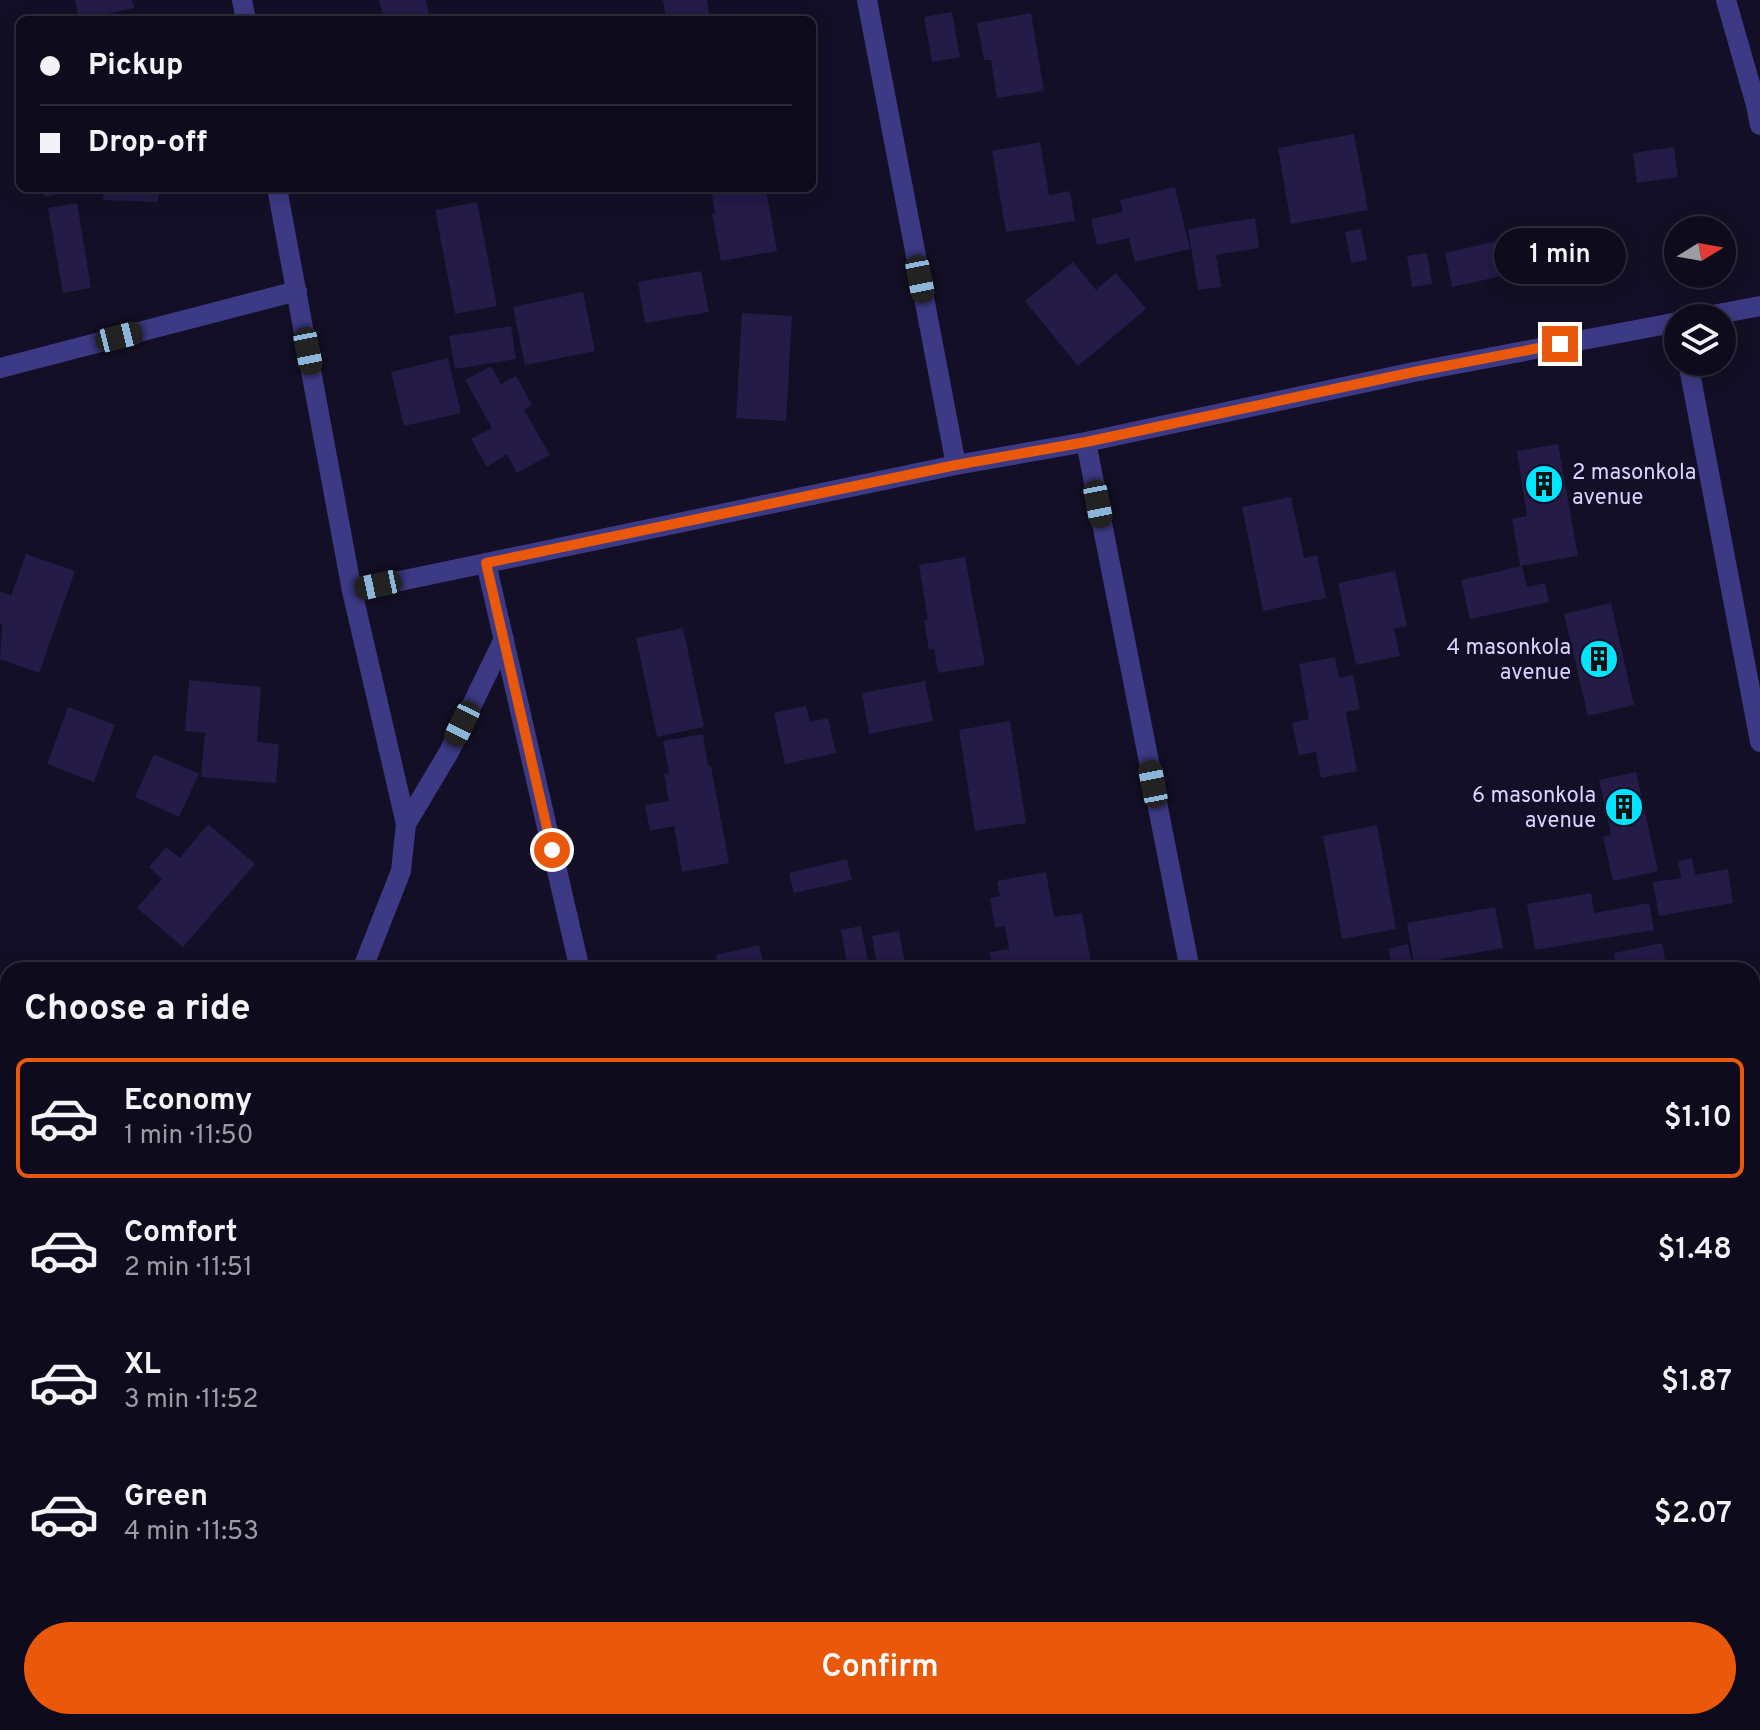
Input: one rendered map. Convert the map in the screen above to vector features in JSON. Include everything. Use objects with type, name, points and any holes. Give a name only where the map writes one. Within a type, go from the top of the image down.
[{"type":"street","points":[[867,0],[956,465]]},
{"type":"street","points":[[1726,0],[1760,125]]},
{"type":"street","points":[[278,192],[352,591],[406,824],[401,871],[365,962]]},
{"type":"street","points":[[0,368],[297,291]]},
{"type":"street","points":[[1736,311],[1760,306]]},
{"type":"street","points":[[352,591],[1414,372],[1664,325]]},
{"type":"street","points":[[1691,376],[1760,742]]},
{"type":"street","points":[[1086,442],[1188,962]]},
{"type":"street","points":[[486,563],[578,962]]},
{"type":"street","points":[[406,824],[449,752],[504,639]]},
{"type":"building","points":[[75,0],[132,0],[134,8],[97,16],[78,16]]},
{"type":"building","points":[[379,0],[426,0],[429,16],[383,16]]},
{"type":"building","points":[[663,0],[707,0],[709,16],[665,16]]},
{"type":"building","points":[[952,12],[960,57],[932,62],[924,17]]},
{"type":"building","points":[[1031,13],[1044,91],[997,98],[991,60],[984,60],[977,23]]},
{"type":"building","points":[[1354,134],[1368,210],[1291,224],[1278,148]]},
{"type":"building","points":[[1040,142],[1049,195],[1070,191],[1075,221],[1006,232],[992,151]]},
{"type":"building","points":[[1674,147],[1678,177],[1637,183],[1633,153]]},
{"type":"building","points":[[1175,187],[1190,249],[1135,262],[1129,238],[1097,245],[1091,219],[1123,212],[1120,200]]},
{"type":"building","points":[[44,192],[67,192],[45,197]]},
{"type":"building","points":[[104,192],[159,192],[158,202],[103,200]]},
{"type":"building","points":[[712,192],[767,192],[777,251],[721,261],[712,214],[715,213]]},
{"type":"building","points":[[477,202],[497,306],[455,314],[435,210]]},
{"type":"building","points":[[77,203],[91,288],[63,293],[48,208]]},
{"type":"building","points":[[1255,218],[1259,248],[1216,255],[1221,287],[1198,290],[1188,229]]},
{"type":"building","points":[[1361,229],[1367,260],[1351,263],[1345,232]]},
{"type":"building","points":[[1523,235],[1530,270],[1452,287],[1445,253]]},
{"type":"building","points":[[1427,253],[1432,284],[1412,287],[1407,256]]},
{"type":"building","points":[[1073,262],[1096,290],[1116,273],[1146,309],[1078,366],[1025,301]]},
{"type":"building","points":[[701,271],[709,312],[645,323],[638,282]]},
{"type":"building","points":[[583,292],[595,351],[525,365],[513,307]]},
{"type":"building","points":[[742,313],[792,316],[786,421],[736,418]]},
{"type":"building","points":[[511,326],[516,359],[455,369],[449,336]]},
{"type":"building","points":[[448,358],[461,413],[404,426],[391,372]]},
{"type":"building","points":[[491,366],[501,384],[516,376],[532,405],[524,410],[550,455],[517,473],[507,454],[487,467],[471,439],[492,428],[465,380]]},
{"type":"building","name":"2 masonkola avenue","points":[[1558,444],[1578,556],[1520,566],[1512,519],[1527,516],[1517,451]]},
{"type":"building","points":[[1291,497],[1304,558],[1317,555],[1326,598],[1263,611],[1242,507]]},
{"type":"building","points":[[26,554],[75,571],[39,673],[0,659],[0,591],[11,596]]},
{"type":"building","points":[[965,557],[985,665],[938,673],[934,649],[929,650],[924,621],[928,620],[919,565]]},
{"type":"building","points":[[1522,566],[1527,587],[1545,583],[1549,602],[1470,619],[1461,580]]},
{"type":"building","points":[[1395,571],[1407,626],[1394,629],[1400,656],[1356,665],[1338,583]]},
{"type":"building","name":"4 masonkola avenue","points":[[1611,603],[1634,705],[1588,716],[1564,614]]},
{"type":"building","points":[[683,628],[704,727],[657,737],[636,638]]},
{"type":"building","points":[[1335,657],[1339,678],[1353,675],[1360,709],[1346,712],[1357,771],[1321,778],[1316,752],[1299,755],[1292,723],[1309,719],[1299,664]]},
{"type":"building","points":[[189,680],[261,687],[257,742],[279,744],[276,783],[201,777],[205,733],[185,731]]},
{"type":"building","points":[[925,681],[933,721],[869,734],[862,693]]},
{"type":"building","points":[[806,706],[810,722],[828,718],[836,753],[785,764],[774,713]]},
{"type":"building","points":[[68,707],[115,725],[94,782],[47,764]]},
{"type":"building","points":[[1010,721],[1026,823],[975,831],[959,730]]},
{"type":"building","points":[[703,734],[729,863],[682,872],[674,826],[650,831],[645,805],[669,801],[664,774],[669,773],[663,741]]},
{"type":"building","points":[[154,754],[199,774],[179,817],[135,797]]},
{"type":"building","name":"6 masonkola avenue","points":[[1636,772],[1658,871],[1613,881],[1603,836],[1611,835],[1599,780]]},
{"type":"building","points":[[208,824],[255,864],[183,947],[137,908],[162,879],[149,867],[166,847],[180,858]]},
{"type":"building","points":[[1377,825],[1396,929],[1342,939],[1323,836]]},
{"type":"building","points":[[1692,858],[1695,875],[1728,869],[1733,903],[1659,916],[1653,882],[1681,878],[1678,861]]},
{"type":"building","points":[[847,859],[852,880],[794,893],[789,873]]},
{"type":"building","points":[[1046,872],[1054,917],[1082,913],[1091,962],[992,962],[990,952],[1009,949],[1005,926],[995,928],[990,898],[1000,896],[997,881]]},
{"type":"building","points":[[1591,893],[1594,913],[1649,903],[1654,930],[1535,950],[1527,904]]},
{"type":"building","points":[[1495,907],[1503,948],[1414,962],[1407,923]]},
{"type":"building","points":[[861,926],[868,962],[847,962],[841,930]]},
{"type":"building","points":[[899,931],[905,962],[877,962],[872,936]]},
{"type":"building","points":[[1662,943],[1666,962],[1616,962],[1614,953]]},
{"type":"building","points":[[1408,944],[1411,960],[1391,962],[1388,949]]},
{"type":"building","points":[[759,945],[763,962],[717,962],[716,955]]},
{"type":"place","name":"2 masonkola avenue","points":[[1544,484]]},
{"type":"place","name":"4 masonkola avenue","points":[[1599,659]]},
{"type":"place","name":"6 masonkola avenue","points":[[1624,807]]},
{"type":"route","points":[[552,850],[486,563],[1560,344]]}]
